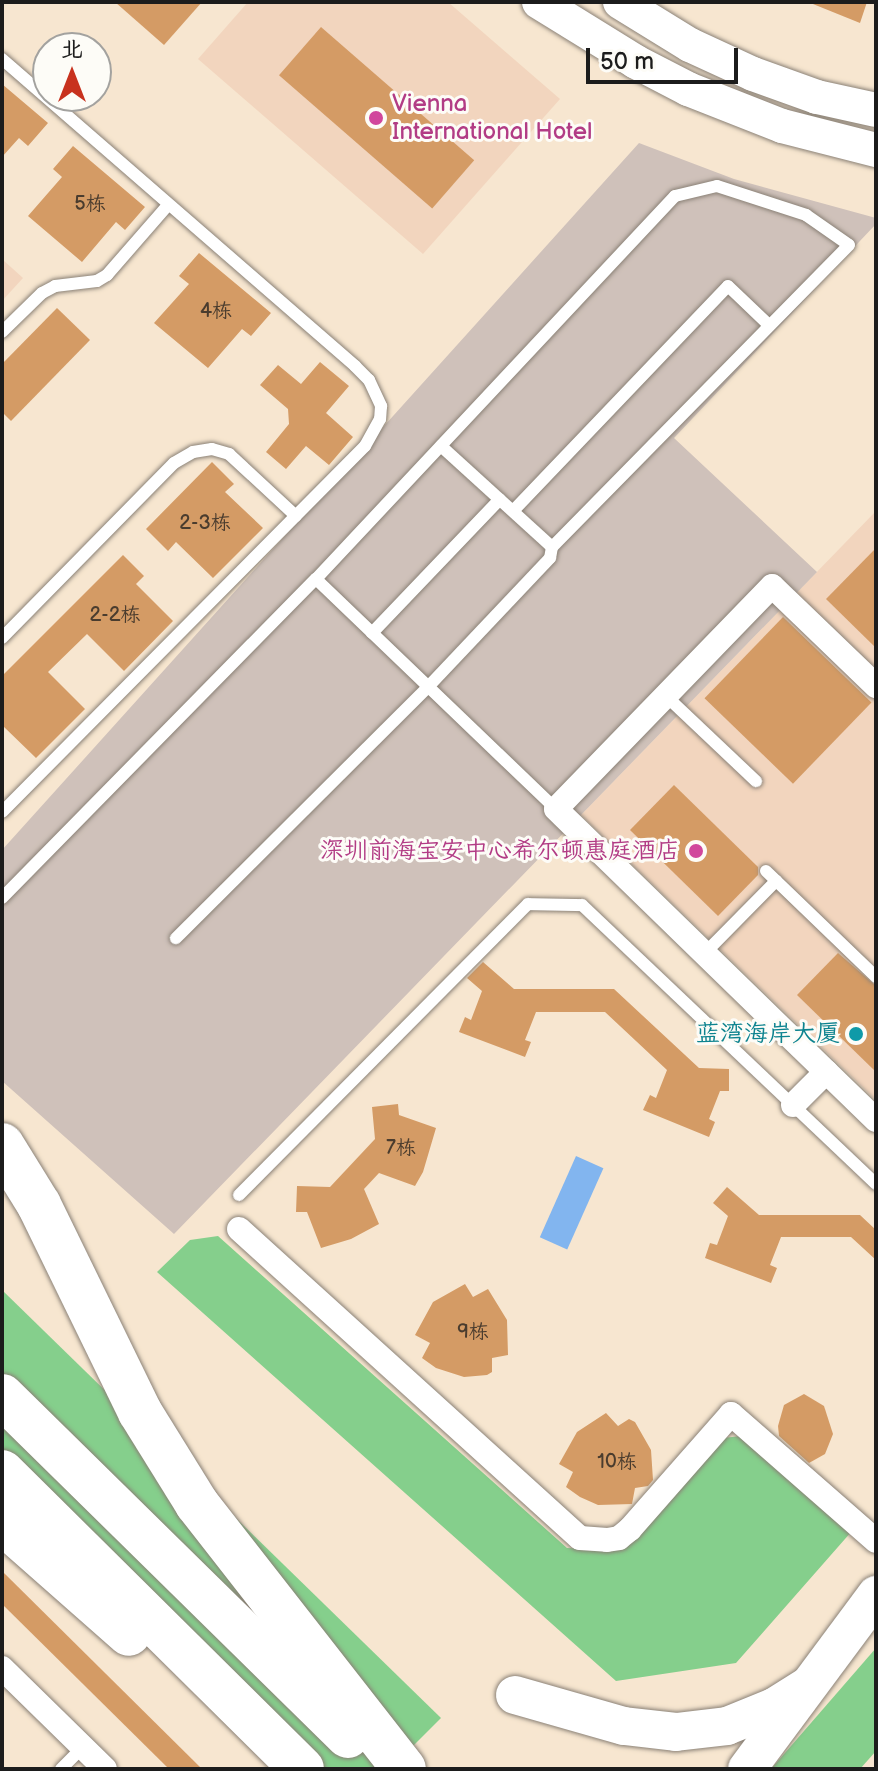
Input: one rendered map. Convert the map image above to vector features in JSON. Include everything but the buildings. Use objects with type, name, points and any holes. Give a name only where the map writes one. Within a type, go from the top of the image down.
[{"type":"highway","points":[[2,1145],[39,1205],[140,1412],[197,1504],[404,1769]]},
{"type":"highway","points":[[2,1396],[380,1769]]},
{"type":"highway","points":[[2,1472],[302,1769]]},
{"type":"highway","points":[[2,1522],[282,1769]]},
{"type":"main road","points":[[539,2],[636,62],[688,89],[782,126],[876,150]]},
{"type":"main road","points":[[620,2],[690,45],[753,74],[817,97],[876,110]]},
{"type":"main road","points":[[747,1769],[876,1595]]},
{"type":"main road","points":[[515,1695],[624,1726],[686,1732],[727,1726],[751,1717],[806,1687]]},
{"type":"street","points":[[876,686],[772,586],[556,809],[876,1120]]},
{"type":"street","points":[[793,1105],[826,1072]]},
{"type":"street","points":[[239,1229],[580,1538],[607,1540],[630,1529],[731,1414],[876,1541]]},
{"type":"street","points":[[2,1668],[105,1769]]},
{"type":"lane","points":[[2,59],[355,366],[377,394],[380,419],[373,435],[296,516],[2,812]]},
{"type":"lane","points":[[2,898],[316,579],[675,196],[717,186],[806,215],[849,245],[552,547],[550,558],[428,687],[176,938]]},
{"type":"lane","points":[[2,332],[42,293],[55,286],[85,284],[107,275],[168,205]]},
{"type":"lane","points":[[513,511],[728,286],[769,325]]},
{"type":"lane","points":[[441,446],[552,547]]},
{"type":"lane","points":[[2,638],[174,463],[193,452],[212,449],[229,454],[296,516]]},
{"type":"lane","points":[[372,633],[500,499]]},
{"type":"lane","points":[[316,579],[556,809]]},
{"type":"lane","points":[[666,696],[756,781]]},
{"type":"lane","points":[[766,871],[876,977]]},
{"type":"lane","points":[[704,954],[776,881]]},
{"type":"lane","points":[[239,1195],[528,904],[582,905],[876,1184]]},
{"type":"lane","points":[[61,1769],[83,1747]]},
{"type":"shaded area","points":[[248,2],[448,2],[560,99],[423,254],[198,59]]},
{"type":"shaded area","points":[[639,143],[734,179],[876,218],[876,224],[674,438],[817,572],[174,1234],[2,1081],[2,850]]},
{"type":"shaded area","points":[[2,259],[23,278],[2,301]]},
{"type":"shaded area","points":[[876,511],[876,1100],[581,815]]},
{"type":"green space","points":[[218,1236],[567,1548],[620,1550],[723,1438],[741,1436],[852,1531],[736,1663],[616,1681],[157,1272],[190,1240]]},
{"type":"green space","points":[[2,1290],[441,1718],[390,1769],[296,1769],[2,1515]]},
{"type":"green space","points":[[876,1648],[876,1751],[860,1769],[771,1769]]},
{"type":"water","points":[[576,1156],[603,1168],[567,1250],[540,1237]]},
{"type":"place","name":"Vienna International Hotel","points":[[376,118]]},
{"type":"place","name":"深圳前海宝安中心希尔顿惠庭酒店","points":[[696,851]]},
{"type":"place","name":"蓝湾海岸大厦","points":[[856,1034]]}]
